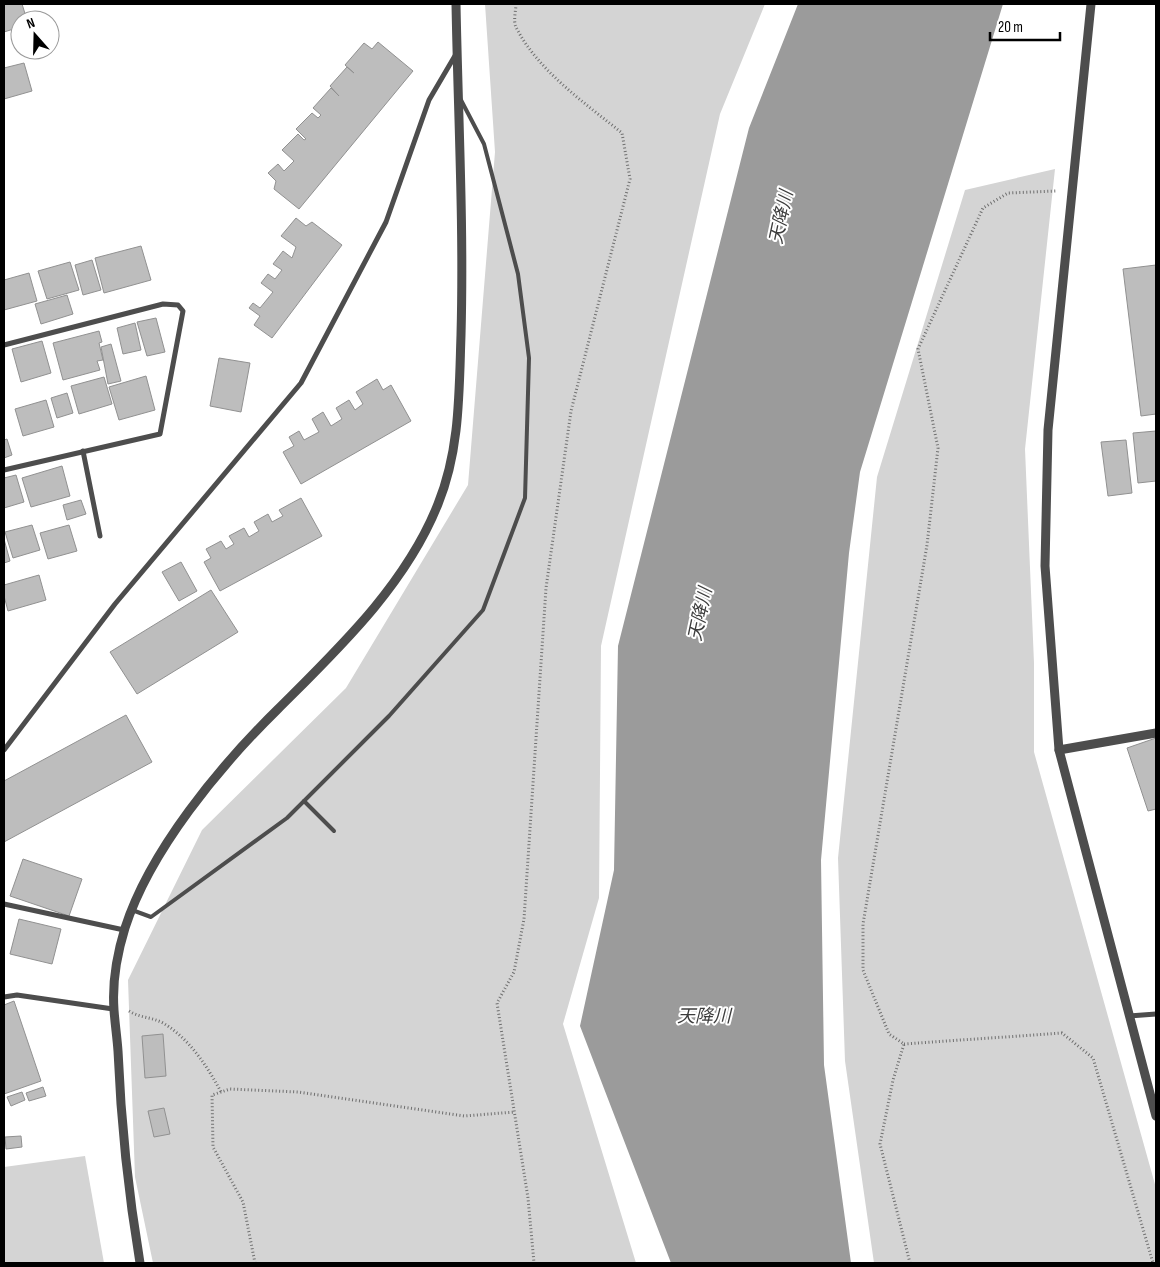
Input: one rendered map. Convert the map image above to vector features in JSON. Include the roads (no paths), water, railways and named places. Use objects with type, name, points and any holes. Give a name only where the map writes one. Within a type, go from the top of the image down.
[{"type":"street","points":[[140,1263],[123,1152],[117,1038],[113,1005],[114,972],[124,930],[132,910],[177,829],[203,793],[260,726],[352,635],[426,533],[440,500],[453,461],[458,419],[463,258],[456,4]]},
{"type":"street","points":[[1091,4],[1048,440],[1045,566],[1058,750],[1156,1116]]},
{"type":"street","points":[[4,750],[115,604],[301,383],[386,222],[429,100],[457,53]]},
{"type":"street","points":[[4,345],[163,304],[178,305],[183,311],[160,434],[4,470]]},
{"type":"street","points":[[84,451],[100,536]]},
{"type":"street","points":[[1058,750],[1156,733]]},
{"type":"street","points":[[4,904],[124,930]]},
{"type":"street","points":[[4,996],[17,995],[113,1005]]},
{"type":"street","points":[[1130,1016],[1156,1014]]},
{"type":"lane","points":[[132,910],[151,917],[287,818],[389,716],[483,610],[525,498],[528,358],[518,274],[484,144],[458,96]]},
{"type":"lane","points":[[304,801],[334,831]]},
{"type":"water","name":"天降川","points":[[798,4],[1003,4],[860,472],[849,553],[821,860],[824,1065],[851,1263],[671,1263],[580,1026],[614,870],[618,646],[749,128]]}]
